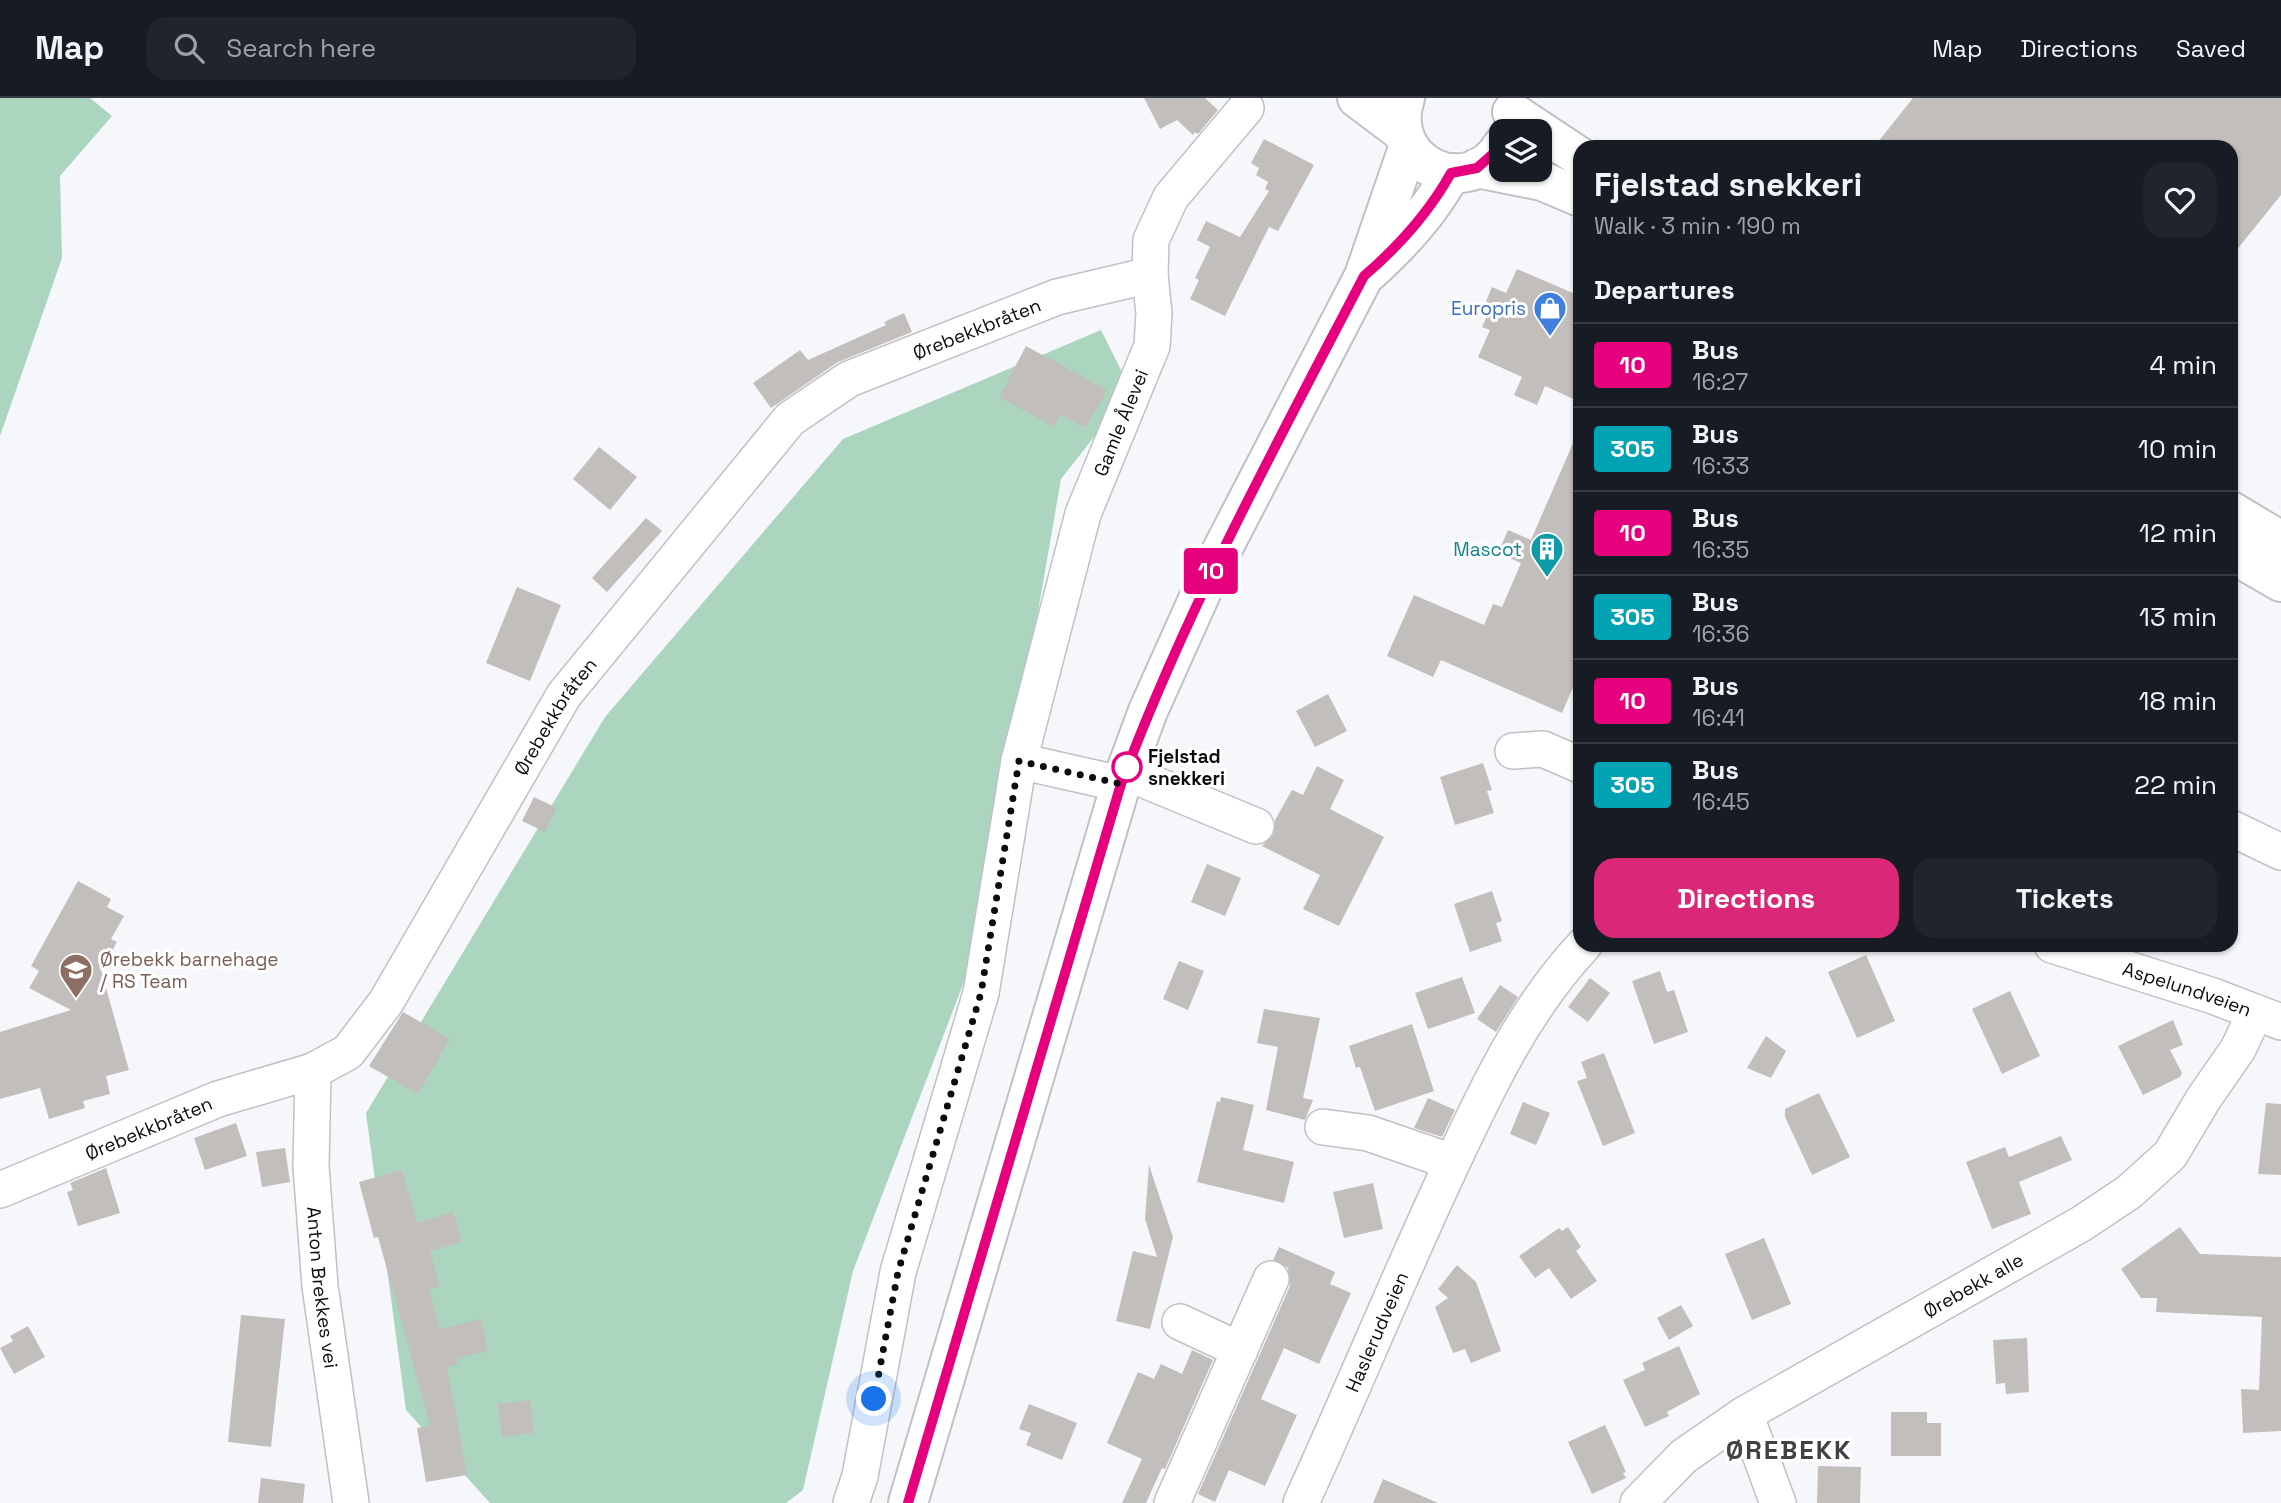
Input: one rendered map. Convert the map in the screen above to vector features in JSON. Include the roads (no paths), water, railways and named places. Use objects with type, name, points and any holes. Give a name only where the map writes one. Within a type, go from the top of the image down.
[{"type":"main road","points":[[1357,98],[1404,126],[1428,167],[1489,132]]},
{"type":"main road","points":[[908,1503],[1123,778],[1148,711],[1209,575],[1364,276],[1404,126]]},
{"type":"main road","points":[[1364,276],[1396,248],[1489,136]]},
{"type":"main road","points":[[1552,147],[1573,155]]},
{"type":"main road","points":[[1544,182],[1573,194]]},
{"type":"main road","points":[[2238,503],[2281,522]]},
{"type":"main road","points":[[2238,515],[2281,541]]},
{"type":"main road","points":[[2238,540],[2281,563]]},
{"type":"main road","points":[[2238,557],[2281,582]]},
{"type":"street","name":"Gamle Ålevei","points":[[851,1503],[860,1476],[898,1272],[981,993],[1019,761],[1083,514],[1152,346],[1154,313],[1150,275],[1151,240],[1171,197],[1246,108]]},
{"type":"street","name":"Ørebekkbråten","points":[[0,1190],[218,1099],[313,1071],[348,1052],[386,1002],[564,695],[790,419],[849,379],[1057,297],[1150,275]]},
{"type":"street","points":[[1513,751],[1543,750],[1573,762]]},
{"type":"street","points":[[1019,761],[1123,778],[1256,826]]},
{"type":"street","points":[[2238,831],[2281,852]]},
{"type":"street","name":"Haslerudveien","points":[[1301,1503],[1452,1162],[1495,1073],[1534,1011],[1579,952]]},
{"type":"street","name":"Aspelundveien","points":[[2074,952],[2213,996],[2268,1017]]},
{"type":"street","name":"Ørebekk alle","points":[[1638,1503],[1684,1456],[1745,1414],[2081,1224],[2129,1192],[2170,1155],[2204,1098],[2238,1049],[2268,1017]]},
{"type":"street","name":"Anton Brekkes vei","points":[[313,1071],[311,1166],[320,1286],[351,1503]]},
{"type":"street","points":[[1323,1127],[1368,1133],[1452,1162]]},
{"type":"street","points":[[1172,1503],[1271,1279]]},
{"type":"street","points":[[1180,1322],[1240,1350]]},
{"type":"street","points":[[1745,1414],[1778,1503]]},
{"type":"place","name":"Europris","points":[[1550,338]]},
{"type":"place","name":"Mascot","points":[[1547,579]]},
{"type":"place","name":"Fjelstad snekkeri","points":[[1127,767]]},
{"type":"place","name":"Ørebekk barnehage / RS Team","points":[[76,1000]]},
{"type":"district","name":"ØREBEKK","points":[[1789,1450]]}]
